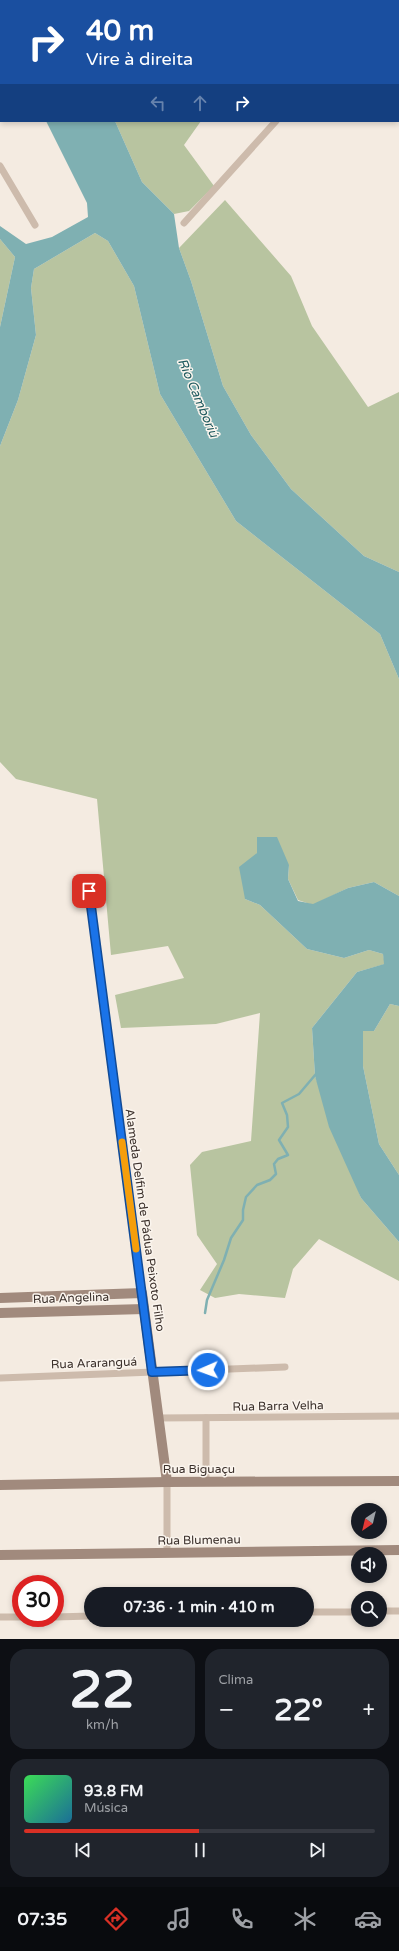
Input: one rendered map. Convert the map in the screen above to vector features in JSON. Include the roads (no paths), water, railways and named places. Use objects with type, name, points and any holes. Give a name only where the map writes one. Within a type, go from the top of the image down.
[{"type":"street","points":[[184,223],[275,122]]},
{"type":"street","points":[[0,166],[35,226]]},
{"type":"street","name":"Alameda Delfim de Pádua Peixoto Filho","points":[[89,891],[167,1482],[167,1553]]},
{"type":"street","name":"Rua Angelina","points":[[0,1298],[142,1293]]},
{"type":"street","name":"Rua Angelina","points":[[0,1313],[144,1309]]},
{"type":"street","name":"Rua Araranguá","points":[[0,1378],[285,1367]]},
{"type":"street","name":"Rua Barra Velha","points":[[158,1418],[399,1416]]},
{"type":"street","points":[[206,1418],[206,1482]]},
{"type":"street","name":"Rua Biguaçu","points":[[0,1485],[167,1482],[399,1481]]},
{"type":"street","name":"Rua Blumenau","points":[[0,1555],[399,1550]]},
{"type":"street","points":[[387,1611],[399,1611]]},
{"type":"street","points":[[314,1612],[351,1612]]},
{"type":"street","points":[[64,1617],[84,1616]]},
{"type":"street","points":[[0,1618],[12,1617]]},
{"type":"water","name":"Rio Camboriú","points":[[46,122],[115,122],[142,182],[174,214],[179,248],[191,281],[223,386],[251,435],[291,489],[364,556],[399,572],[399,679],[380,634],[236,521],[160,394],[134,286],[108,241],[95,233],[34,269],[31,288],[36,335],[18,400],[0,446],[0,327],[15,257],[0,239],[0,226],[26,244],[52,237],[88,217],[87,203]]},
{"type":"water","points":[[257,837],[277,837],[289,865],[288,879],[298,901],[313,904],[348,888],[374,882],[399,896],[399,1006],[390,1004],[374,1031],[363,1031],[363,1066],[379,1144],[399,1175],[399,1242],[361,1198],[329,1127],[315,1076],[312,1028],[357,972],[384,964],[383,954],[369,950],[344,958],[307,949],[260,905],[245,899],[239,867],[257,853]]},
{"type":"waterway","points":[[205,1313],[207,1300],[224,1260],[231,1238],[243,1220],[243,1210],[246,1197],[257,1185],[270,1180],[276,1174],[274,1164],[278,1159],[288,1155],[279,1140],[288,1127],[287,1115],[282,1103],[299,1094],[316,1074]]}]
